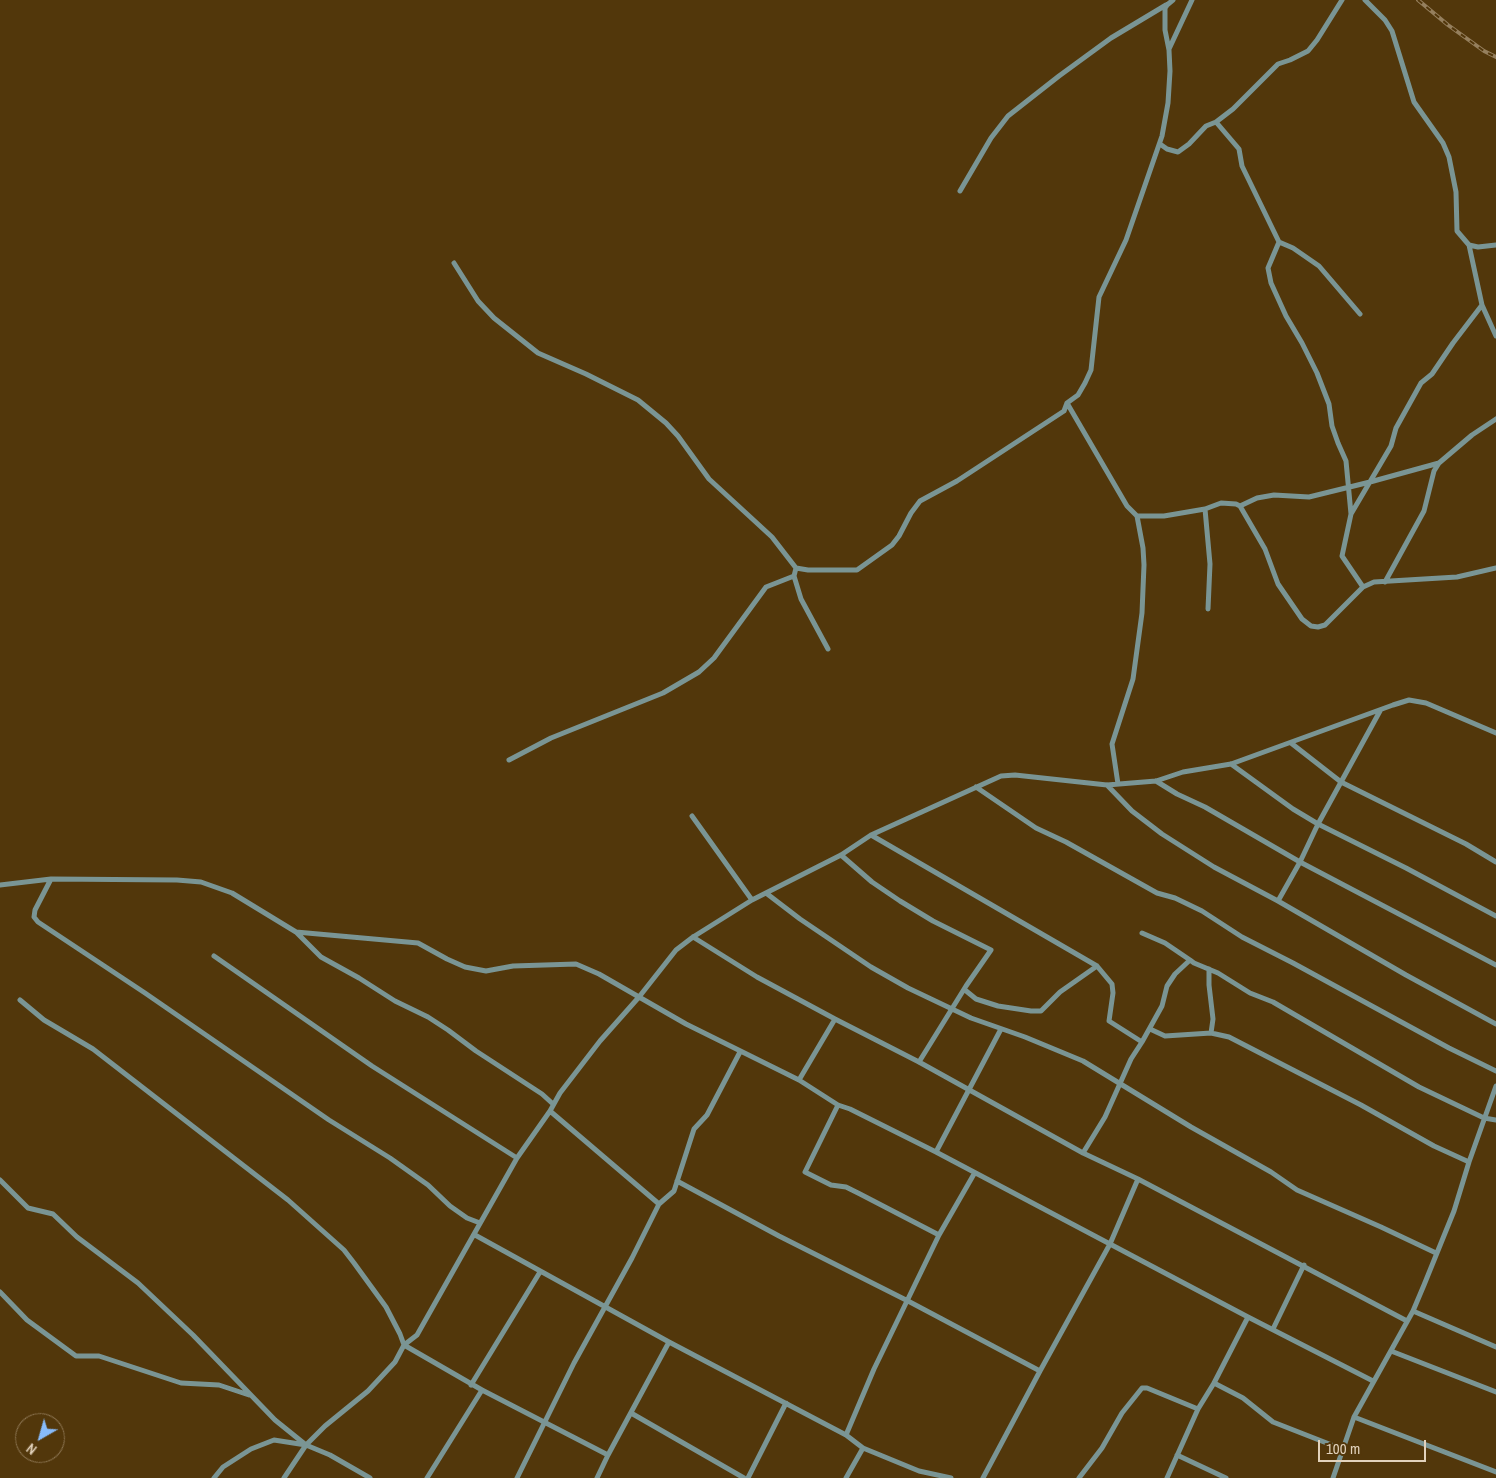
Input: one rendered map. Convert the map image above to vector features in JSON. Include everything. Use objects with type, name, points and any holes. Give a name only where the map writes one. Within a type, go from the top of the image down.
[{"type":"street","points":[[960,191],[991,138],[1008,116],[1111,38],[1173,0]]},
{"type":"street","points":[[1169,50],[1192,0]]},
{"type":"street","points":[[1160,144],[1167,149],[1178,152],[1189,144],[1206,126],[1216,122],[1242,102],[1278,64],[1308,51],[1342,0]]},
{"type":"street","points":[[1365,0],[1385,20],[1392,31],[1414,102],[1443,143],[1449,157],[1456,192],[1457,231],[1469,245],[1482,305],[1496,336]]},
{"type":"street","points":[[454,263],[478,300],[494,318],[538,353],[633,397],[666,423],[678,436],[709,479],[772,537],[796,568],[808,570],[857,570],[892,545],[920,501],[957,481],[1064,411],[1067,403],[1078,395],[1085,383],[1090,370],[1099,297],[1126,240],[1160,144],[1168,103],[1169,50],[1165,30],[1165,8],[1167,2]]},
{"type":"street","points":[[1216,122],[1239,149],[1242,166],[1279,242],[1293,248],[1318,266],[1360,314]]},
{"type":"street","points":[[1279,242],[1268,268],[1271,283],[1286,316],[1317,373],[1330,404],[1332,426],[1346,461],[1350,487],[1351,514],[1342,556],[1363,587]]},
{"type":"street","points":[[1469,245],[1478,247],[1496,245]]},
{"type":"street","points":[[1351,514],[1392,446],[1396,428],[1421,383],[1432,374],[1453,342],[1482,305]]},
{"type":"street","points":[[1067,403],[1126,506],[1137,516],[1144,557],[1142,613],[1133,679],[1112,744],[1118,784]]},
{"type":"street","points":[[1385,582],[1424,511],[1434,471],[1439,463],[1472,435],[1496,419]]},
{"type":"street","points":[[1240,506],[1257,498],[1274,495],[1309,497],[1439,463]]},
{"type":"street","points":[[1137,516],[1164,516],[1204,509],[1221,503],[1240,506],[1265,549],[1278,584],[1302,619],[1311,626],[1318,627],[1325,624],[1363,587],[1374,582],[1458,578],[1496,568]]},
{"type":"street","points":[[1204,509],[1210,564],[1208,609]]},
{"type":"street","points":[[796,568],[794,576],[801,599],[828,649]]},
{"type":"street","points":[[509,760],[551,738],[663,693],[699,672],[714,658],[766,587],[794,576]]},
{"type":"street","points":[[284,1478],[306,1445],[325,1426],[368,1392],[395,1362],[404,1345],[417,1335],[517,1158],[553,1104],[600,1041],[639,997],[676,950],[693,937],[752,900],[841,855],[871,835],[1001,776],[1015,775],[1107,785],[1156,781],[1182,772],[1231,764],[1393,704],[1409,700],[1426,703],[1496,733]]},
{"type":"street","points":[[1278,901],[1380,710]]},
{"type":"street","points":[[1291,743],[1341,782],[1466,844],[1496,862]]},
{"type":"street","points":[[1231,764],[1293,809],[1318,824],[1496,916]]},
{"type":"street","points":[[1156,781],[1176,794],[1205,807],[1300,862],[1496,965]]},
{"type":"street","points":[[1107,785],[1132,811],[1162,834],[1214,867],[1496,1024]]},
{"type":"street","points":[[976,787],[1036,828],[1066,842],[1157,893],[1175,898],[1202,911],[1242,937],[1449,1048],[1496,1071]]},
{"type":"street","points":[[692,816],[752,900]]},
{"type":"street","points":[[871,835],[1097,966],[1112,984],[1113,994],[1109,1021],[1142,1042]]},
{"type":"street","points":[[841,855],[872,882],[900,901],[933,921],[991,950],[919,1062]]},
{"type":"street","points":[[51,879],[35,910],[34,917],[38,922],[329,1120],[390,1158],[428,1186],[450,1206],[480,1223]]},
{"type":"street","points":[[0,885],[51,879],[177,880],[201,882],[232,893],[296,932],[321,957],[448,1030],[476,1051],[542,1094],[553,1104]]},
{"type":"street","points":[[766,893],[800,919],[908,988],[952,1010],[1083,1061],[1190,1127],[1271,1172],[1297,1190],[1436,1253]]},
{"type":"street","points":[[296,932],[418,943],[464,967],[486,971],[513,966],[576,964],[599,974],[740,1052],[799,1080],[838,1105],[850,1109],[936,1152],[974,1174],[1373,1381]]},
{"type":"street","points":[[1142,933],[1165,943],[1194,963],[1209,969],[1250,993],[1273,1002],[1392,1072],[1484,1118],[1496,1120]]},
{"type":"street","points":[[693,937],[757,977],[835,1019],[919,1062],[1083,1152],[1407,1321]]},
{"type":"street","points":[[214,956],[364,1061],[517,1158]]},
{"type":"street","points":[[1083,1152],[1105,1117],[1131,1059],[1162,1006],[1167,986],[1175,974],[1190,960]]},
{"type":"street","points":[[964,990],[976,999],[998,1006],[1041,1011],[1060,992],[1097,966]]},
{"type":"street","points":[[1209,969],[1213,1019],[1211,1033]]},
{"type":"street","points":[[20,1000],[44,1020],[93,1049],[288,1200],[344,1250],[386,1307],[404,1345],[471,1385],[608,1455]]},
{"type":"street","points":[[799,1080],[835,1019]]},
{"type":"street","points":[[936,1152],[1001,1029]]},
{"type":"street","points":[[1150,1029],[1158,1034],[1172,1036],[1211,1033],[1230,1037],[1361,1105],[1434,1146],[1469,1162]]},
{"type":"street","points":[[517,1478],[574,1363],[632,1258],[659,1204],[674,1191],[694,1129],[707,1115],[740,1052]]},
{"type":"street","points":[[1333,1478],[1354,1417],[1413,1311],[1454,1211],[1496,1086]]},
{"type":"street","points":[[838,1105],[805,1172],[831,1185],[846,1187],[939,1235]]},
{"type":"street","points":[[550,1111],[659,1204]]},
{"type":"street","points":[[846,1435],[874,1369],[939,1235],[974,1174]]},
{"type":"street","points":[[983,1478],[1110,1244],[1138,1179]]},
{"type":"street","points":[[0,1180],[28,1208],[53,1214],[77,1237],[138,1283],[194,1335],[275,1420],[306,1445]]},
{"type":"street","points":[[678,1181],[778,1236],[908,1301],[1040,1371]]},
{"type":"street","points":[[475,1235],[669,1342],[846,1435],[863,1448],[919,1471],[951,1478]]},
{"type":"street","points":[[1273,1329],[1304,1266]]},
{"type":"street","points":[[471,1385],[540,1272]]},
{"type":"street","points":[[0,1292],[27,1320],[76,1356],[99,1356],[136,1370],[181,1383],[219,1385],[251,1395]]},
{"type":"street","points":[[1413,1311],[1496,1347]]},
{"type":"street","points":[[1167,1478],[1198,1409],[1214,1383],[1248,1317]]},
{"type":"street","points":[[597,1478],[669,1342]]},
{"type":"street","points":[[1391,1351],[1496,1392]]},
{"type":"street","points":[[1214,1383],[1243,1398],[1273,1422],[1342,1449]]},
{"type":"street","points":[[1079,1478],[1091,1465],[1122,1413],[1142,1388],[1147,1388],[1198,1409]]},
{"type":"street","points":[[427,1478],[482,1390]]},
{"type":"street","points":[[748,1478],[786,1403]]},
{"type":"street","points":[[631,1413],[744,1478]]},
{"type":"street","points":[[1354,1417],[1496,1472]]},
{"type":"street","points":[[214,1478],[223,1467],[251,1449],[274,1440],[306,1445],[330,1455],[368,1478]]},
{"type":"street","points":[[846,1478],[863,1448]]},
{"type":"street","points":[[1178,1455],[1226,1478]]},
{"type":"railway","points":[[1418,0],[1448,25],[1484,51],[1496,57]]}]
